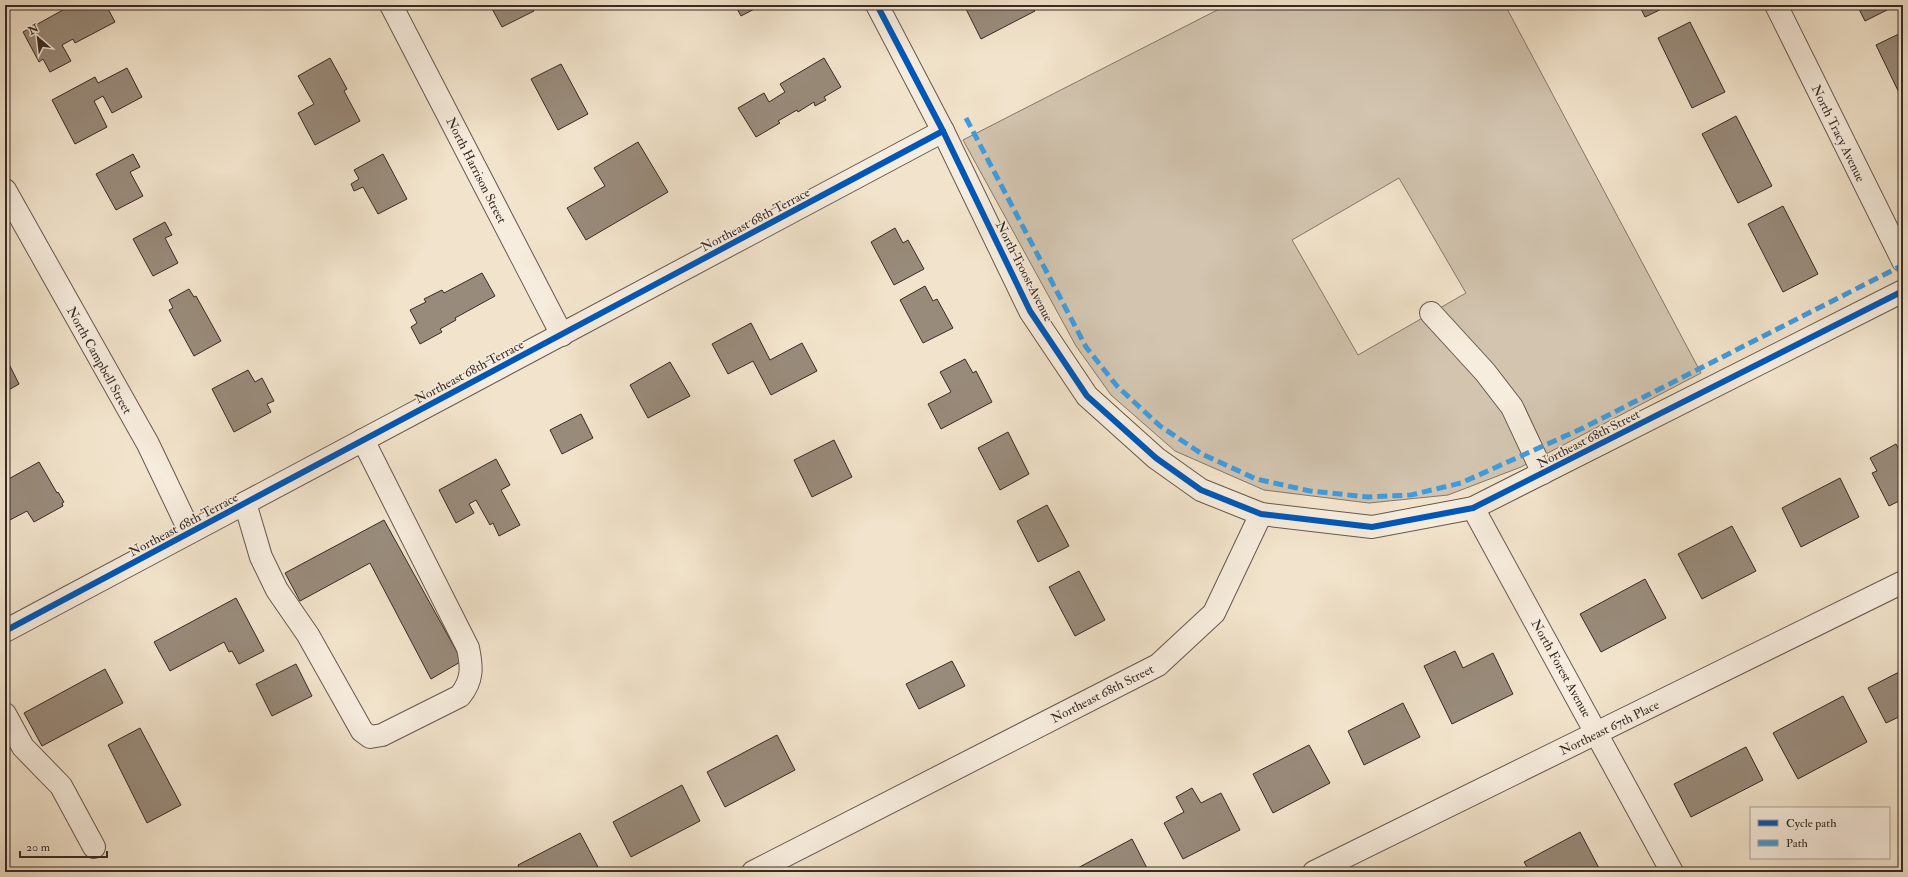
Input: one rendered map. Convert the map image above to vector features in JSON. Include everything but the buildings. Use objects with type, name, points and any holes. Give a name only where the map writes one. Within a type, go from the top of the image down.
[{"type":"street","name":"North Harrison Street","points":[[391,5],[562,335]]},
{"type":"street","name":"North Troost Avenue","points":[[877,5],[944,131],[1030,311],[1087,396],[1156,458],[1201,490],[1262,514]]},
{"type":"street","name":"North Tracy Avenue","points":[[1776,5],[1903,261]]},
{"type":"street","name":"Northeast 68th Terrace","points":[[5,631],[944,131]]},
{"type":"street","name":"North Campbell Street","points":[[5,190],[148,444],[190,532]]},
{"type":"street","name":"Northeast 68th Street","points":[[753,872],[1158,664],[1214,613],[1262,514],[1372,526],[1473,508],[1903,291]]},
{"type":"street","points":[[1431,313],[1485,372],[1512,407],[1543,473]]},
{"type":"street","points":[[245,503],[261,557],[276,590],[308,635],[362,731],[370,737],[382,735],[460,696],[467,686],[472,672],[468,648],[363,440]]},
{"type":"street","name":"North Forest Avenue","points":[[1473,508],[1672,872]]},
{"type":"street","name":"Northeast 67th Place","points":[[1314,872],[1903,582]]},
{"type":"street","points":[[5,714],[23,747],[61,786],[94,847]]},
{"type":"shaded area","points":[[1227,5],[1505,5],[1701,373],[1521,467],[1448,495],[1369,503],[1264,490],[1175,451],[1111,395],[1076,346],[963,140]],"holes":[[[1399,178],[1466,293],[1358,355],[1292,240]]]},
{"type":"marked path","points":[[966,118],[1086,347],[1117,386],[1160,426],[1202,454],[1256,479],[1310,491],[1368,497],[1411,495],[1461,483],[1583,428],[1903,265]]},
{"type":"cycle path","points":[[877,5],[943,131],[1030,311],[1087,396],[1156,458],[1201,490],[1261,514],[1372,527],[1473,508],[1903,291]]},
{"type":"cycle path","points":[[5,631],[943,131]]}]
